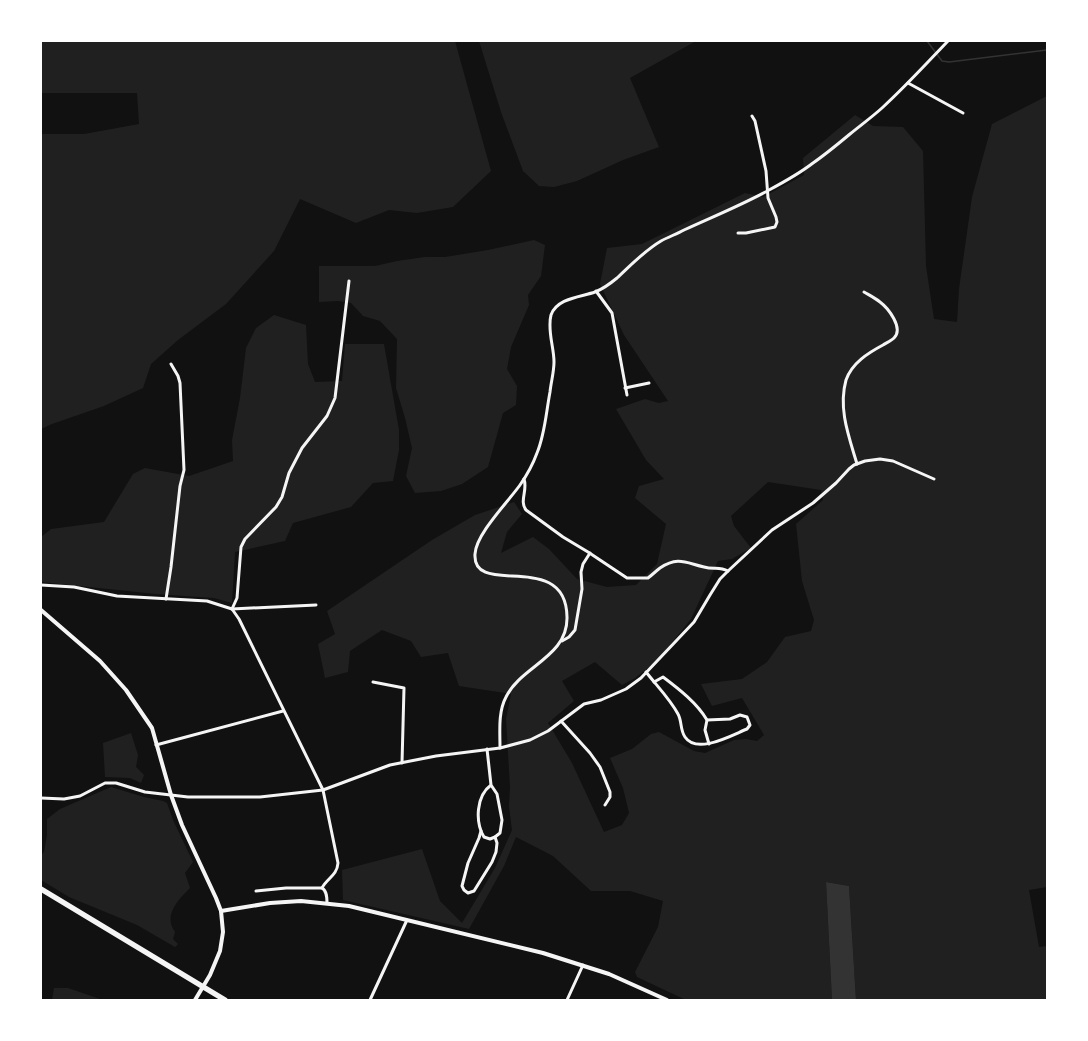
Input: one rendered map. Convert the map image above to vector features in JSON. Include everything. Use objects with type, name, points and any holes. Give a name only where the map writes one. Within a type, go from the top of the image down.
[{"type":"highway","points":[[41,889],[224,1000]]},
{"type":"street","points":[[562,641],[567,616],[564,599],[560,591],[550,583],[530,577],[493,575],[483,572],[476,563],[474,554],[476,545],[487,527],[524,479],[542,442],[554,362],[550,329],[551,315],[558,305],[568,300],[596,291],[614,280],[644,253],[661,241],[767,191],[813,164],[881,109],[948,41]]},
{"type":"street","points":[[908,83],[963,113]]},
{"type":"street","points":[[738,233],[775,227],[777,222],[768,198],[766,171],[755,121],[752,116]]},
{"type":"street","points":[[232,609],[236,598],[241,547],[245,539],[276,507],[282,497],[289,473],[302,448],[327,416],[335,398],[349,281]]},
{"type":"street","points":[[596,291],[612,313],[626,395]]},
{"type":"street","points":[[857,464],[843,412],[846,380],[860,360],[894,338],[897,331],[896,322],[881,302],[864,292]]},
{"type":"street","points":[[166,599],[180,486],[184,470],[180,383],[171,364]]},
{"type":"street","points":[[625,388],[649,383]]},
{"type":"street","points":[[41,798],[69,798],[80,796],[105,783],[116,783],[145,792],[188,797],[260,797],[323,790],[390,765],[436,756],[500,748],[530,740],[548,731],[584,704],[601,700],[626,690],[646,672],[694,622],[713,589],[728,571],[772,530],[813,503],[836,483],[849,469],[865,461],[893,461],[934,479]]},
{"type":"street","points":[[524,479],[526,484],[523,506],[526,510],[563,537],[627,578],[648,578],[670,562],[680,561],[706,568],[722,568],[728,571]]},
{"type":"street","points":[[500,748],[501,708],[507,695],[514,686],[562,641],[569,637],[574,630],[582,589],[581,572],[583,564],[590,553]]},
{"type":"street","points":[[41,585],[74,587],[117,596],[190,599],[232,609],[316,605]]},
{"type":"street","points":[[232,609],[239,619],[323,790],[338,863],[335,873],[325,882],[322,888]]},
{"type":"street","points":[[41,610],[100,661],[126,690],[152,728],[171,795],[182,825],[221,911],[223,932],[220,951],[210,976],[196,1000]]},
{"type":"street","points":[[646,672],[677,712],[682,720],[682,731],[686,738],[694,744],[709,744],[747,729],[750,725],[747,717],[740,715],[730,719],[707,720]]},
{"type":"street","points":[[654,682],[663,677],[675,686],[703,713],[707,720],[705,730],[709,744]]},
{"type":"street","points":[[373,682],[401,686],[404,688],[402,763]]},
{"type":"street","points":[[156,745],[283,710]]},
{"type":"street","points":[[561,720],[590,753],[600,767],[610,792],[610,797],[605,805]]},
{"type":"street","points":[[487,749],[491,785],[497,794],[502,820],[500,833],[495,837],[490,838],[484,837],[478,820],[480,805],[485,789],[491,785]]},
{"type":"street","points":[[481,831],[480,838],[468,863],[462,886],[468,893],[474,891],[492,862],[496,852],[497,843],[495,837]]},
{"type":"street","points":[[256,891],[286,888],[322,888]]},
{"type":"street","points":[[322,888],[326,894],[328,903]]},
{"type":"street","points":[[221,911],[270,903],[301,901],[349,906],[543,953],[610,974],[659,998],[667,1000]]},
{"type":"street","points":[[370,1000],[407,920]]},
{"type":"street","points":[[567,1000],[583,965]]},
{"type":"shaded area","points":[[41,41],[455,41],[491,171],[453,207],[417,213],[389,210],[356,223],[300,199],[274,251],[226,304],[178,340],[151,364],[143,388],[104,406],[41,429],[41,134],[84,134],[139,124],[137,93],[41,93]]},
{"type":"shaded area","points":[[479,41],[696,41],[630,78],[659,147],[623,160],[577,181],[554,187],[539,186],[523,171],[501,112]]},
{"type":"shaded area","points":[[1047,96],[1047,887],[1029,890],[1039,947],[1047,946],[1047,1000],[856,1000],[849,886],[826,882],[832,1000],[686,1000],[637,977],[635,972],[658,927],[663,901],[630,891],[591,891],[553,856],[516,837],[504,866],[469,929],[343,900],[342,870],[422,849],[440,901],[462,923],[495,868],[512,830],[509,806],[510,787],[506,719],[511,694],[459,686],[448,653],[421,657],[411,641],[382,630],[350,651],[348,672],[325,678],[318,644],[335,634],[327,611],[432,540],[475,515],[514,502],[522,514],[507,532],[501,553],[533,537],[549,549],[577,579],[607,587],[636,585],[657,564],[666,524],[635,498],[639,486],[664,479],[646,460],[616,409],[645,399],[659,403],[668,401],[624,335],[600,284],[607,248],[642,244],[745,193],[763,197],[804,175],[803,158],[855,115],[873,126],[903,127],[923,151],[926,266],[934,319],[957,322],[959,289],[972,197],[992,124]],"holes":[[[768,482],[821,490],[823,500],[796,524],[802,581],[814,620],[811,631],[785,637],[767,662],[742,679],[701,684],[712,706],[742,698],[764,735],[757,741],[746,739],[734,740],[705,753],[694,751],[659,732],[651,734],[632,749],[610,758],[623,788],[629,813],[622,825],[604,832],[572,763],[548,723],[574,701],[562,681],[595,662],[622,685],[635,678],[658,660],[691,619],[718,561],[732,559],[751,548],[734,526],[731,516]]]},
{"type":"shaded area","points":[[534,240],[545,245],[541,276],[528,295],[529,305],[511,347],[507,369],[517,386],[516,405],[503,413],[488,467],[462,484],[441,491],[415,493],[406,476],[412,448],[396,388],[397,339],[380,321],[363,316],[351,303],[338,301],[319,302],[319,266],[375,266],[425,257],[445,257],[488,250]]},
{"type":"shaded area","points":[[274,315],[306,325],[308,364],[315,382],[342,381],[345,344],[384,344],[399,430],[399,450],[393,481],[373,483],[351,507],[293,523],[285,541],[235,552],[232,603],[214,598],[156,594],[41,582],[41,537],[51,529],[104,522],[133,474],[145,468],[189,476],[233,461],[232,440],[240,398],[246,348],[256,328]]},
{"type":"shaded area","points":[[131,733],[138,755],[136,767],[144,775],[141,783],[130,778],[105,777],[103,743]]},
{"type":"shaded area","points":[[111,787],[167,803],[173,820],[193,862],[185,873],[190,888],[177,903],[171,914],[172,926],[175,932],[173,939],[178,944],[175,947],[137,925],[69,897],[41,880],[41,855],[44,852],[47,835],[47,819],[60,809]]},
{"type":"shaded area","points":[[826,882],[849,886],[856,1000],[832,1000]]},
{"type":"shaded area","points":[[54,988],[68,988],[103,1000],[52,1000]]},
{"type":"waterway","points":[[927,41],[942,61],[949,62],[1047,50]]}]
